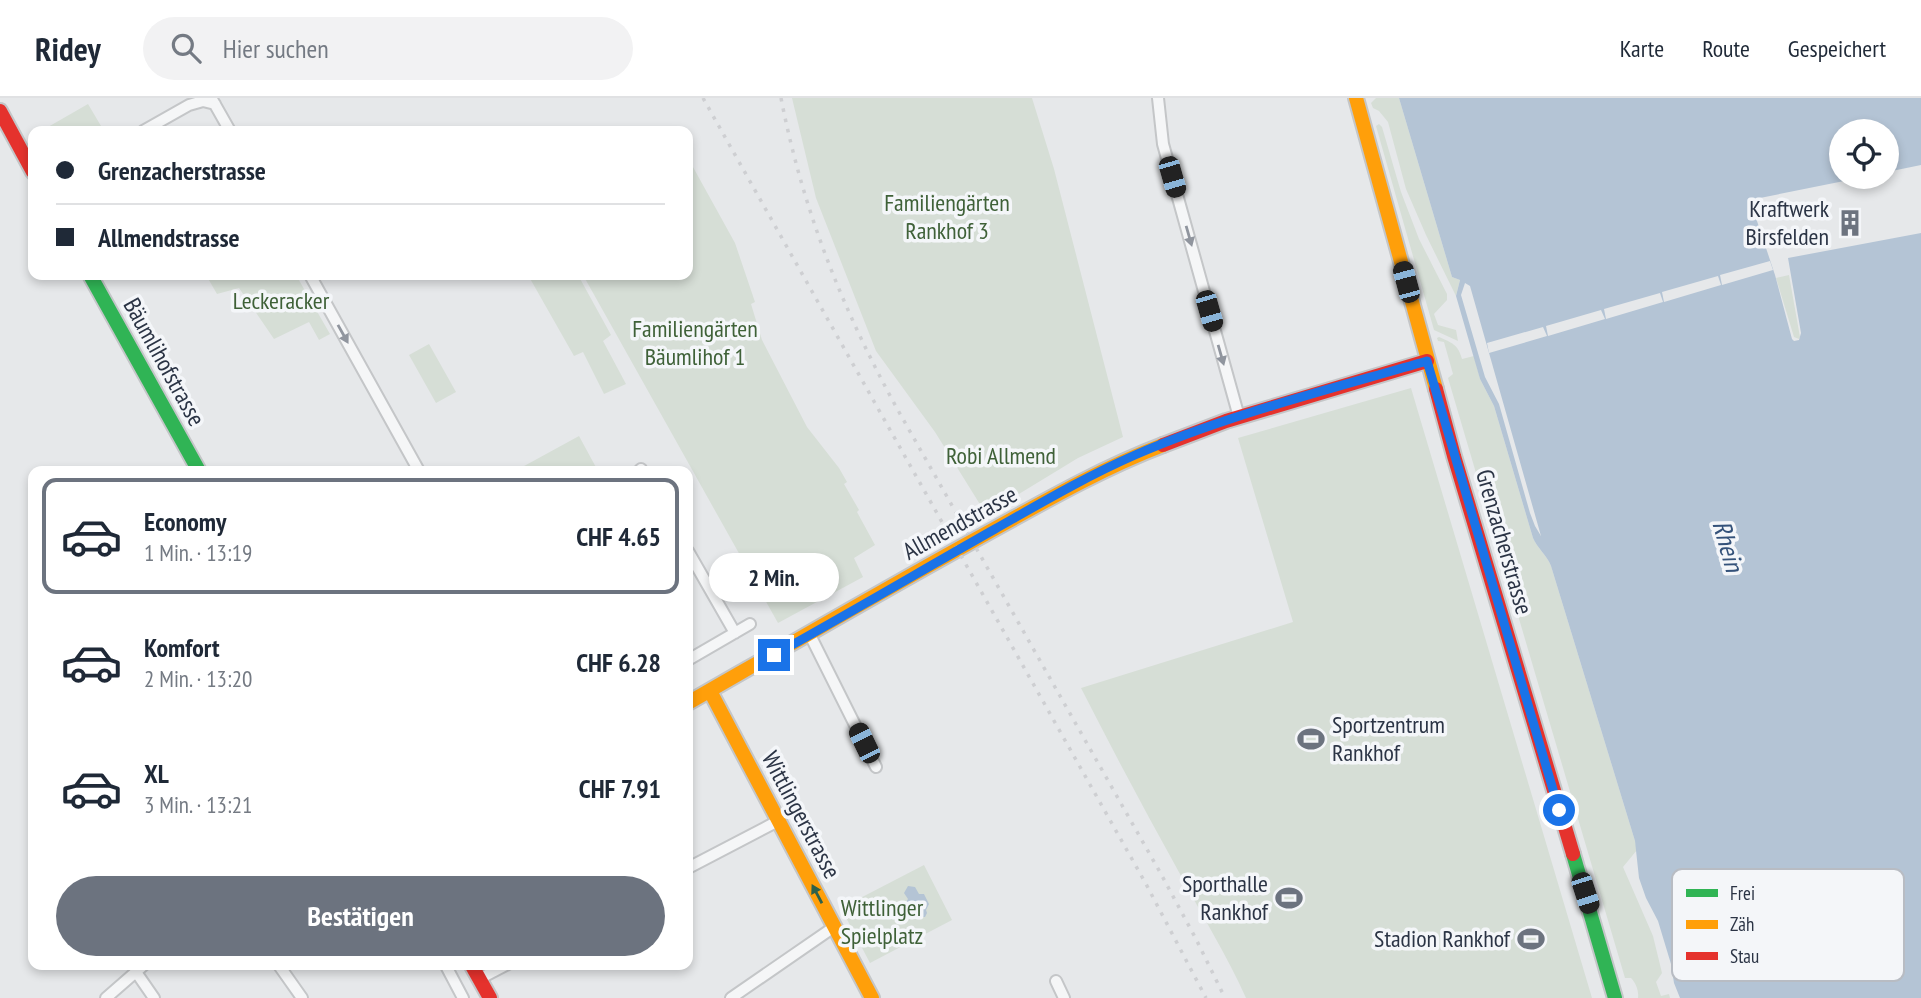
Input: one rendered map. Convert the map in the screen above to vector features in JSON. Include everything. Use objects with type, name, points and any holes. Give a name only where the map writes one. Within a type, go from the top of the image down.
[{"type":"main road","name":"Grenzacherstrasse","points":[[1356,98],[1427,361],[1615,998]]},
{"type":"main road","points":[[0,111],[28,163]]},
{"type":"main road","name":"Bäumlihofstrasse","points":[[93,280],[196,466]]},
{"type":"main road","name":"Allmendstrasse","points":[[693,701],[1084,479],[1136,455],[1239,417],[1427,361]]},
{"type":"main road","name":"Wittlingerstrasse","points":[[710,691],[872,998]]},
{"type":"main road","points":[[475,970],[490,998]]},
{"type":"street","points":[[1158,98],[1163,144],[1239,417]]},
{"type":"street","points":[[152,126],[189,105],[203,101],[214,101],[227,126]]},
{"type":"street","points":[[313,280],[416,466]]},
{"type":"street","points":[[693,560],[735,633]]},
{"type":"street","points":[[693,657],[750,624]]},
{"type":"street","points":[[810,635],[876,767]]},
{"type":"street","points":[[693,866],[778,821]]},
{"type":"street","points":[[731,998],[834,927]]},
{"type":"street","points":[[106,998],[138,970]]},
{"type":"street","points":[[141,970],[154,998]]},
{"type":"street","points":[[282,970],[302,998]]},
{"type":"street","points":[[447,970],[463,998]]},
{"type":"street","points":[[480,979],[497,970]]},
{"type":"street","points":[[1056,981],[1065,998]]},
{"type":"green space","name":"Familiengärten Rankhof 3","points":[[792,98],[1032,98],[1054,169],[1123,437],[1078,458],[986,514],[935,432],[876,351],[816,198]]},
{"type":"green space","points":[[1376,98],[1399,98],[1452,277],[1460,280],[1456,296],[1406,189],[1388,122],[1373,108],[1371,103]]},
{"type":"green space","points":[[88,104],[101,126],[50,126]]},
{"type":"green space","points":[[1379,124],[1419,239],[1447,294],[1447,300],[1434,314],[1438,325],[1456,330],[1458,341],[1434,330],[1376,126]]},
{"type":"green space","name":"Familiengärten Bäumlihof 1","points":[[693,167],[735,243],[755,302],[751,304],[762,340],[807,427],[847,482],[844,484],[875,545],[854,558],[863,577],[778,623],[693,471],[693,466],[690,466],[586,280],[693,280]]},
{"type":"green space","points":[[1789,275],[1799,339],[1794,337],[1776,278]]},
{"type":"green space","name":"Leckeracker","points":[[209,280],[299,280],[330,334],[319,340],[309,322],[274,339],[239,288],[217,294]]},
{"type":"green space","points":[[531,280],[581,280],[611,335],[603,341],[626,384],[604,394],[583,352],[574,356]]},
{"type":"green space","points":[[1439,337],[1456,347],[1462,359],[1474,356],[1480,379],[1494,406],[1533,538],[1551,566],[1635,841],[1637,850],[1623,867],[1653,936],[1662,973],[1656,982],[1661,996],[1669,994],[1670,998],[1638,998],[1634,982],[1631,978],[1625,978],[1448,378],[1453,374],[1444,342],[1438,341]]},
{"type":"green space","points":[[429,344],[456,392],[436,403],[409,355]]},
{"type":"green space","name":"Sportzentrum Rankhof","points":[[1411,388],[1592,998],[1246,998],[1081,688],[1293,622],[1238,438]]},
{"type":"green space","points":[[579,436],[595,466],[524,466]]},
{"type":"green space","name":"Wittlinger Spielplatz","points":[[924,865],[952,920],[870,963],[841,908]]},
{"type":"water","name":"Rhein","points":[[1399,98],[1921,98],[1921,165],[1899,170],[1899,119],[1829,119],[1829,184],[1755,199],[1752,206],[1794,341],[1799,340],[1801,333],[1788,258],[1921,233],[1921,998],[1680,998],[1674,981],[1904,981],[1904,869],[1672,869],[1672,970],[1658,921],[1639,878],[1635,841],[1551,566],[1533,538],[1494,406],[1480,379],[1456,296],[1460,280],[1452,277]],"holes":[[[1465,283],[1470,286],[1541,536],[1535,526],[1499,404],[1485,377],[1461,295]]]},
{"type":"water","points":[[908,886],[915,887],[919,894],[924,894],[929,904],[925,917],[911,914],[905,904],[908,899],[904,893]]},
{"type":"pier","points":[[1770,261],[1773,270],[1722,285],[1720,275]]},
{"type":"pier","points":[[1718,276],[1721,285],[1664,302],[1662,292]]},
{"type":"pier","points":[[1660,293],[1663,302],[1606,319],[1604,309]]},
{"type":"pier","points":[[1601,310],[1605,319],[1548,336],[1546,326]]},
{"type":"pier","points":[[1543,327],[1547,336],[1489,353],[1487,343]]},
{"type":"railway","points":[[703,98],[1146,884],[1206,998]]},
{"type":"railway","points":[[781,98],[813,220],[860,336],[899,412],[1161,874],[1225,998]]},
{"type":"traffic: fast","points":[[93,280],[196,466]]},
{"type":"traffic: fast","points":[[1573,854],[1615,998]]},
{"type":"traffic: slow","points":[[1356,98],[1436,389]]},
{"type":"traffic: slow","points":[[693,700],[1041,503],[1113,466],[1163,445]]},
{"type":"traffic: slow","points":[[710,691],[872,998]]},
{"type":"traffic: jam","points":[[0,111],[28,163]]},
{"type":"traffic: jam","points":[[1163,445],[1226,421],[1427,361]]},
{"type":"traffic: jam","points":[[1436,389],[1573,854]]},
{"type":"traffic: jam","points":[[474,970],[490,998]]},
{"type":"place","name":"Kraftwerk Birsfelden","points":[[1850,223]]},
{"type":"place","name":"Sportzentrum Rankhof","points":[[1311,739]]},
{"type":"place","name":"Sporthalle Rankhof","points":[[1289,898]]},
{"type":"place","name":"Stadion Rankhof","points":[[1531,939]]},
{"type":"route","points":[[774,655],[1084,479],[1136,455],[1226,421],[1427,361],[1559,810]]},
{"type":"park label","name":"Robi Allmend","points":[[1001,456]]}]
